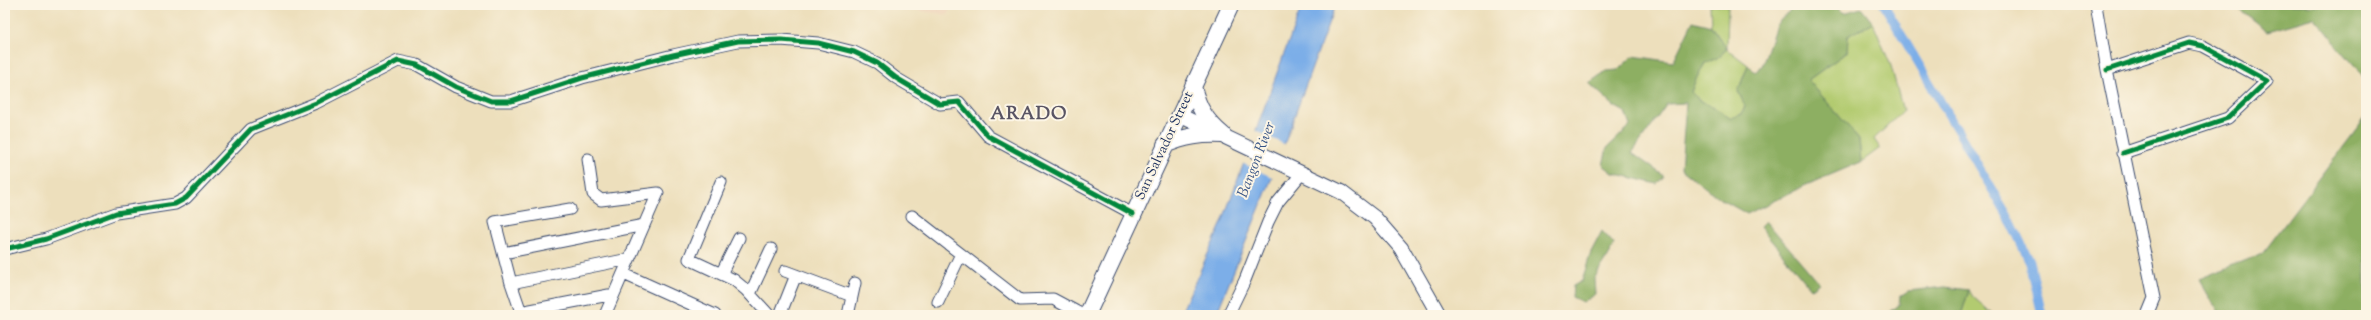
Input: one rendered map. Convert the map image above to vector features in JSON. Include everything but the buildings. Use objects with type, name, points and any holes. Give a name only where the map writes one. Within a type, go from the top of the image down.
[{"type":"highway","name":"San Salvador Street","points":[[1087,315],[1230,5]]},
{"type":"highway","points":[[1193,86],[1200,111],[1208,122],[1229,138]]},
{"type":"highway","points":[[1165,145],[1191,136],[1204,134],[1229,138]]},
{"type":"main road","points":[[1179,115],[1340,192],[1375,218],[1401,248],[1439,315]]},
{"type":"street","points":[[2096,5],[2123,152],[2154,298],[2147,315]]},
{"type":"street","points":[[5,249],[46,239],[116,213],[175,204],[186,198],[251,129],[316,103],[398,61],[417,65],[456,87],[491,101],[511,101],[590,76],[738,41],[781,40],[818,43],[854,52],[877,63],[896,78],[940,104],[958,102],[988,136],[1133,214]]},
{"type":"street","points":[[2107,70],[2189,42],[2203,46],[2267,81],[2228,118],[2123,152]]},
{"type":"street","points":[[588,159],[593,194],[601,200],[658,193],[605,315]]},
{"type":"street","points":[[1228,315],[1245,280],[1268,222],[1278,202],[1299,172]]},
{"type":"street","points":[[721,182],[689,259],[734,280],[750,294],[769,315]]},
{"type":"street","points":[[570,209],[495,222],[521,314],[614,294]]},
{"type":"street","points":[[912,216],[1020,300],[1053,299],[1083,315]]},
{"type":"street","points":[[503,253],[644,225]]},
{"type":"street","points":[[721,274],[739,238]]},
{"type":"street","points":[[750,294],[771,248]]},
{"type":"street","points":[[938,302],[961,254]]},
{"type":"street","points":[[511,283],[630,259]]},
{"type":"street","points":[[785,271],[852,296]]},
{"type":"street","points":[[624,274],[715,315]]},
{"type":"street","points":[[785,314],[796,275]]},
{"type":"street","points":[[848,315],[855,283]]},
{"type":"shaded area","points":[[881,5],[950,5],[948,15]]},
{"type":"green space","points":[[1710,5],[1728,5],[1727,49],[1711,26]]},
{"type":"green space","points":[[1795,5],[1834,5],[1844,13],[1861,8],[1873,23],[1848,36],[1847,52],[1808,80],[1859,139],[1861,162],[1804,186],[1747,214],[1719,198],[1681,169],[1686,103],[1667,104],[1632,153],[1664,176],[1657,184],[1613,173],[1603,165],[1607,148],[1630,126],[1625,112],[1614,106],[1589,83],[1606,71],[1618,70],[1633,56],[1673,62],[1693,21],[1711,26],[1727,49],[1717,58],[1705,63],[1691,92],[1700,100],[1731,118],[1742,114],[1745,106],[1738,91],[1748,65],[1755,72],[1762,66],[1776,25]]},
{"type":"green space","points":[[2234,5],[2366,5],[2366,79],[2314,18],[2268,31]]},
{"type":"green space","points":[[1873,23],[1891,66],[1903,111],[1874,139],[1880,148],[1861,162],[1859,139],[1808,80],[1847,52],[1848,36]]},
{"type":"green space","points":[[1727,49],[1748,65],[1738,91],[1745,106],[1742,114],[1731,118],[1700,100],[1691,92],[1705,63],[1717,58]]},
{"type":"green space","points":[[2366,117],[2366,315],[2219,314],[2199,279],[2263,253]]},
{"type":"green space","points":[[1766,221],[1819,283],[1811,289],[1760,227]]},
{"type":"green space","points":[[1602,231],[1614,244],[1594,279],[1595,294],[1583,302],[1572,297],[1573,286],[1582,281],[1591,252]]},
{"type":"green space","points":[[1945,287],[1969,290],[1961,315],[1886,315],[1899,305],[1900,296],[1908,291]]},
{"type":"green space","points":[[1969,290],[1973,297],[1994,315],[1961,315]]},
{"type":"water","name":"Bangon River","points":[[1302,5],[1335,5],[1273,175],[1216,315],[1180,315],[1221,225]]},
{"type":"pier","points":[[1254,130],[1286,145],[1274,178],[1242,163]]},
{"type":"waterway","points":[[1884,5],[2010,220],[2030,262],[2042,315]]},
{"type":"cycle path","points":[[5,249],[46,239],[116,213],[175,204],[186,198],[251,129],[316,103],[398,61],[417,65],[456,87],[491,101],[511,101],[582,78],[673,55],[738,41],[781,40],[818,43],[854,52],[877,63],[896,78],[940,104],[959,102],[988,136],[1133,214]]},
{"type":"cycle path","points":[[2107,70],[2189,43],[2203,46],[2267,81],[2228,118],[2123,153]]},
{"type":"district","name":"ARADO","points":[[1029,115]]}]
